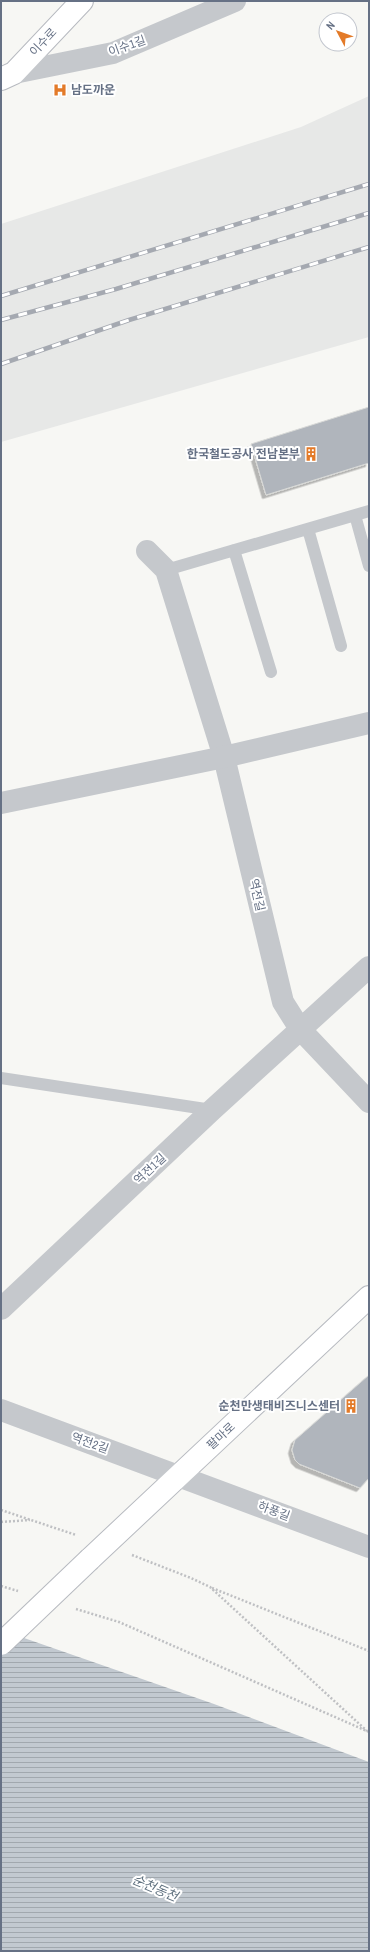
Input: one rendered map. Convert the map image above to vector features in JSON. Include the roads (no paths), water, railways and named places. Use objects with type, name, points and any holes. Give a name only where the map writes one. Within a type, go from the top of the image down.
[{"type":"main road","name":"이수로","points":[[7,76],[82,1]]},
{"type":"main road","name":"팔마로","points":[[1,1644],[369,1297]]},
{"type":"street","name":"이수1길","points":[[7,76],[113,53],[235,1]]},
{"type":"street","points":[[147,551],[166,570]]},
{"type":"street","name":"역전길","points":[[166,570],[224,757],[283,1002],[300,1030]]},
{"type":"street","points":[[1,803],[224,757],[369,723]]},
{"type":"street","name":"역전1길","points":[[1,1309],[212,1110],[369,967]]},
{"type":"street","points":[[300,1030],[369,1102]]},
{"type":"street","name":"역전2길","points":[[1,1410],[178,1476]]},
{"type":"street","name":"하풍길","points":[[178,1476],[369,1547]]},
{"type":"lane","points":[[166,570],[369,511]]},
{"type":"lane","points":[[355,515],[369,566]]},
{"type":"lane","points":[[308,529],[341,646]]},
{"type":"lane","points":[[234,550],[271,672]]},
{"type":"lane","points":[[1,1078],[212,1110]]},
{"type":"water","name":"순천동천","points":[[1,1630],[214,1704],[369,1762],[369,1951],[1,1951]]},
{"type":"railway","points":[[1,296],[369,184]]},
{"type":"railway","points":[[1,320],[116,289],[369,213]]},
{"type":"railway","points":[[1,364],[129,320],[369,247]]},
{"type":"place","name":"남도까운","points":[[60,90]]},
{"type":"place","name":"한국철도공사 전남본부","points":[[311,454]]},
{"type":"place","name":"순천만생태비즈니스센터","points":[[351,1406]]}]
